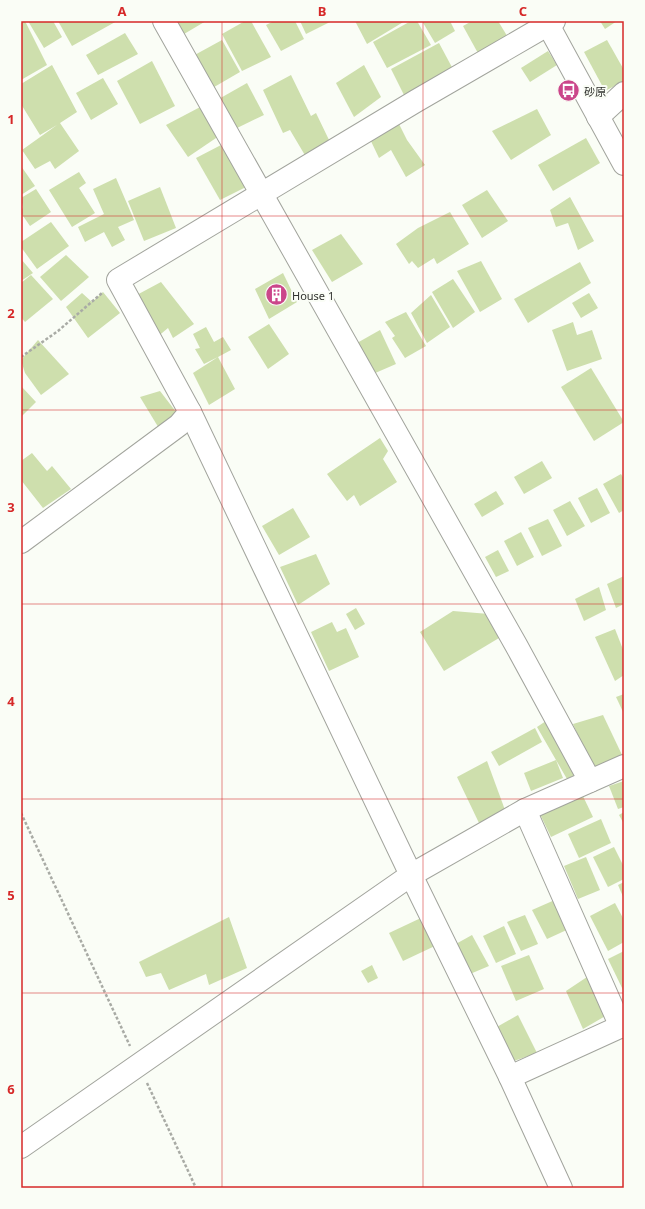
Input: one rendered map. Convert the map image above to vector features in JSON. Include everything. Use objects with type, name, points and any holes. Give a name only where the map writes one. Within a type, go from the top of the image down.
[{"type":"street","points":[[164,21],[262,193],[590,781]]},
{"type":"street","points":[[561,1188],[510,1077],[411,875],[190,412],[118,280],[549,22],[624,164]]},
{"type":"street","points":[[598,117],[624,93]]},
{"type":"street","points":[[21,542],[179,426],[190,412]]},
{"type":"street","points":[[21,1147],[411,875],[525,810],[624,766]]},
{"type":"street","points":[[510,1077],[622,1026],[525,810]]},
{"type":"path","points":[[21,357],[58,331],[118,280]]},
{"type":"path","points":[[21,813],[196,1188]]},
{"type":"building","points":[[21,21],[25,21],[47,65],[21,80]]},
{"type":"building","points":[[28,21],[53,21],[62,37],[44,48]]},
{"type":"building","points":[[58,21],[117,21],[72,46]]},
{"type":"building","points":[[170,21],[206,21],[179,37]]},
{"type":"building","points":[[245,21],[251,21],[271,57],[242,71],[222,34]]},
{"type":"building","points":[[274,21],[295,21],[304,39],[281,51],[266,25]]},
{"type":"building","points":[[300,21],[332,21],[306,34]]},
{"type":"building","points":[[355,21],[405,21],[367,44]]},
{"type":"building","points":[[411,21],[417,21],[431,45],[387,68],[373,42]]},
{"type":"building","points":[[422,21],[450,21],[455,31],[435,43]]},
{"type":"building","points":[[472,21],[498,21],[509,39],[479,55],[463,26]]},
{"type":"building","points":[[600,21],[617,21],[605,29]]},
{"type":"building","points":[[125,33],[138,54],[98,75],[86,55]]},
{"type":"building","points":[[222,40],[240,72],[209,90],[191,57]]},
{"type":"building","points":[[607,40],[624,70],[624,81],[605,91],[584,52]]},
{"type":"building","points":[[439,43],[454,71],[405,97],[391,69]]},
{"type":"building","points":[[548,51],[557,65],[530,82],[521,68]]},
{"type":"building","points":[[152,61],[175,106],[140,124],[117,81]]},
{"type":"building","points":[[52,65],[77,112],[60,123],[79,151],[55,169],[50,161],[35,169],[22,150],[57,125],[40,135],[21,104],[21,84]]},
{"type":"building","points":[[364,65],[381,97],[354,117],[336,83]]},
{"type":"building","points":[[291,75],[311,116],[316,113],[330,142],[306,157],[290,130],[283,133],[263,90]]},
{"type":"building","points":[[103,78],[118,104],[91,120],[76,93]]},
{"type":"building","points":[[247,83],[264,115],[233,130],[217,100]]},
{"type":"building","points":[[204,105],[219,136],[188,157],[166,125]]},
{"type":"building","points":[[537,109],[551,135],[511,160],[492,131]]},
{"type":"building","points":[[397,120],[407,140],[425,165],[406,177],[391,150],[379,158],[369,137]]},
{"type":"building","points":[[586,138],[600,163],[553,191],[538,165]]},
{"type":"building","points":[[223,144],[248,186],[220,200],[196,158]]},
{"type":"building","points":[[21,166],[35,186],[21,195]]},
{"type":"building","points":[[79,172],[86,183],[79,188],[95,213],[72,227],[49,190]]},
{"type":"building","points":[[116,178],[134,220],[118,227],[125,240],[112,247],[104,232],[85,242],[78,227],[104,214],[93,189]]},
{"type":"building","points":[[160,187],[176,228],[144,241],[128,201]]},
{"type":"building","points":[[36,189],[51,212],[30,226],[21,213],[23,207],[21,198]]},
{"type":"building","points":[[487,190],[508,221],[482,238],[462,205]]},
{"type":"building","points":[[570,197],[594,241],[578,250],[568,223],[556,227],[550,210]]},
{"type":"building","points":[[450,212],[469,244],[437,264],[434,258],[418,268],[412,261],[409,264],[396,244],[418,228]]},
{"type":"building","points":[[51,222],[69,246],[37,269],[21,247],[21,242]]},
{"type":"building","points":[[341,234],[363,264],[332,282],[312,250]]},
{"type":"building","points":[[66,255],[89,277],[61,301],[40,277]]},
{"type":"building","points":[[21,259],[33,273],[21,281]]},
{"type":"building","points":[[481,261],[502,299],[480,312],[457,271]]},
{"type":"building","points":[[580,262],[591,283],[528,323],[514,299]]},
{"type":"building","name":"House 1","points":[[283,273],[297,302],[269,319],[255,289]]},
{"type":"building","points":[[31,275],[53,299],[25,322],[21,317],[21,283]]},
{"type":"building","points":[[453,279],[475,312],[453,328],[432,292]]},
{"type":"building","points":[[161,282],[194,324],[173,338],[168,328],[156,338],[133,297]]},
{"type":"building","points":[[103,292],[120,313],[88,338],[66,307],[82,293],[92,302]]},
{"type":"building","points":[[589,293],[598,308],[581,318],[572,303]]},
{"type":"building","points":[[431,295],[450,327],[427,343],[411,313]]},
{"type":"building","points":[[406,312],[426,346],[405,358],[392,338],[395,336],[385,322]]},
{"type":"building","points":[[573,322],[577,335],[592,330],[602,359],[567,371],[552,330]]},
{"type":"building","points":[[269,324],[289,354],[268,369],[248,337]]},
{"type":"building","points":[[206,327],[214,342],[223,337],[231,350],[204,364],[195,349],[200,348],[193,334]]},
{"type":"building","points":[[380,330],[396,364],[373,374],[357,343]]},
{"type":"building","points":[[38,340],[69,374],[41,395],[25,373],[21,360]]},
{"type":"building","points":[[218,357],[235,389],[209,405],[193,373]]},
{"type":"building","points":[[591,368],[624,422],[594,441],[561,387]]},
{"type":"building","points":[[21,386],[36,402],[21,417]]},
{"type":"building","points":[[160,391],[183,421],[160,430],[140,397]]},
{"type":"building","points":[[380,438],[388,451],[383,459],[397,482],[360,506],[354,495],[347,501],[327,474]]},
{"type":"building","points":[[32,453],[47,471],[52,466],[71,489],[43,508],[21,480],[21,461]]},
{"type":"building","points":[[542,461],[552,478],[524,494],[514,477]]},
{"type":"building","points":[[621,474],[624,479],[624,510],[619,513],[603,484]]},
{"type":"building","points":[[597,488],[610,513],[591,523],[578,498]]},
{"type":"building","points":[[496,491],[504,504],[482,517],[474,504]]},
{"type":"building","points":[[570,501],[585,526],[567,536],[553,510]]},
{"type":"building","points":[[293,508],[310,537],[279,555],[262,526]]},
{"type":"building","points":[[548,519],[562,546],[542,556],[528,528]]},
{"type":"building","points":[[521,532],[534,557],[517,566],[504,541]]},
{"type":"building","points":[[498,550],[509,571],[496,577],[485,557]]},
{"type":"building","points":[[316,554],[330,584],[298,605],[280,567]]},
{"type":"building","points":[[624,576],[624,604],[616,608],[607,584]]},
{"type":"building","points":[[599,587],[606,610],[584,621],[575,599]]},
{"type":"building","points":[[356,608],[365,624],[355,630],[346,614]]},
{"type":"building","points":[[453,611],[489,614],[504,635],[444,671],[420,632]]},
{"type":"building","points":[[332,622],[337,632],[346,628],[359,657],[329,671],[311,632]]},
{"type":"building","points":[[615,629],[624,652],[624,675],[615,681],[595,637]]},
{"type":"building","points":[[624,694],[624,714],[616,697]]},
{"type":"building","points":[[603,715],[623,757],[593,769],[573,724]]},
{"type":"building","points":[[549,719],[580,772],[567,779],[537,727]]},
{"type":"building","points":[[535,728],[542,742],[499,766],[491,752]]},
{"type":"building","points":[[556,760],[563,778],[531,791],[524,773]]},
{"type":"building","points":[[487,761],[505,810],[479,823],[457,777]]},
{"type":"building","points":[[624,781],[624,807],[618,809],[609,786]]},
{"type":"building","points":[[581,792],[593,817],[551,837],[539,812]]},
{"type":"building","points":[[624,812],[624,824],[619,815]]},
{"type":"building","points":[[601,819],[611,843],[579,858],[568,834]]},
{"type":"building","points":[[614,847],[624,867],[624,879],[608,887],[593,857]]},
{"type":"building","points":[[586,857],[600,890],[578,899],[564,866]]},
{"type":"building","points":[[624,882],[624,899],[618,885]]},
{"type":"building","points":[[557,899],[571,928],[547,939],[532,910]]},
{"type":"building","points":[[615,903],[624,920],[624,942],[608,951],[590,916]]},
{"type":"building","points":[[525,915],[538,944],[521,951],[507,922]]},
{"type":"building","points":[[229,917],[247,968],[209,985],[206,974],[169,990],[161,973],[146,977],[139,962]]},
{"type":"building","points":[[423,917],[437,945],[403,961],[389,933]]},
{"type":"building","points":[[504,926],[516,954],[496,963],[483,936]]},
{"type":"building","points":[[472,935],[489,966],[470,974],[454,945]]},
{"type":"building","points":[[624,951],[624,992],[608,959]]},
{"type":"building","points":[[529,955],[544,989],[516,1001],[501,966]]},
{"type":"building","points":[[372,965],[378,978],[368,983],[361,971]]},
{"type":"building","points":[[596,971],[614,1011],[583,1029],[566,991]]},
{"type":"building","points":[[518,1015],[537,1053],[511,1062],[495,1028]]},
{"type":"place","name":"砂原","points":[[568,91]]},
{"type":"place","name":"House 1","points":[[276,295]]}]
